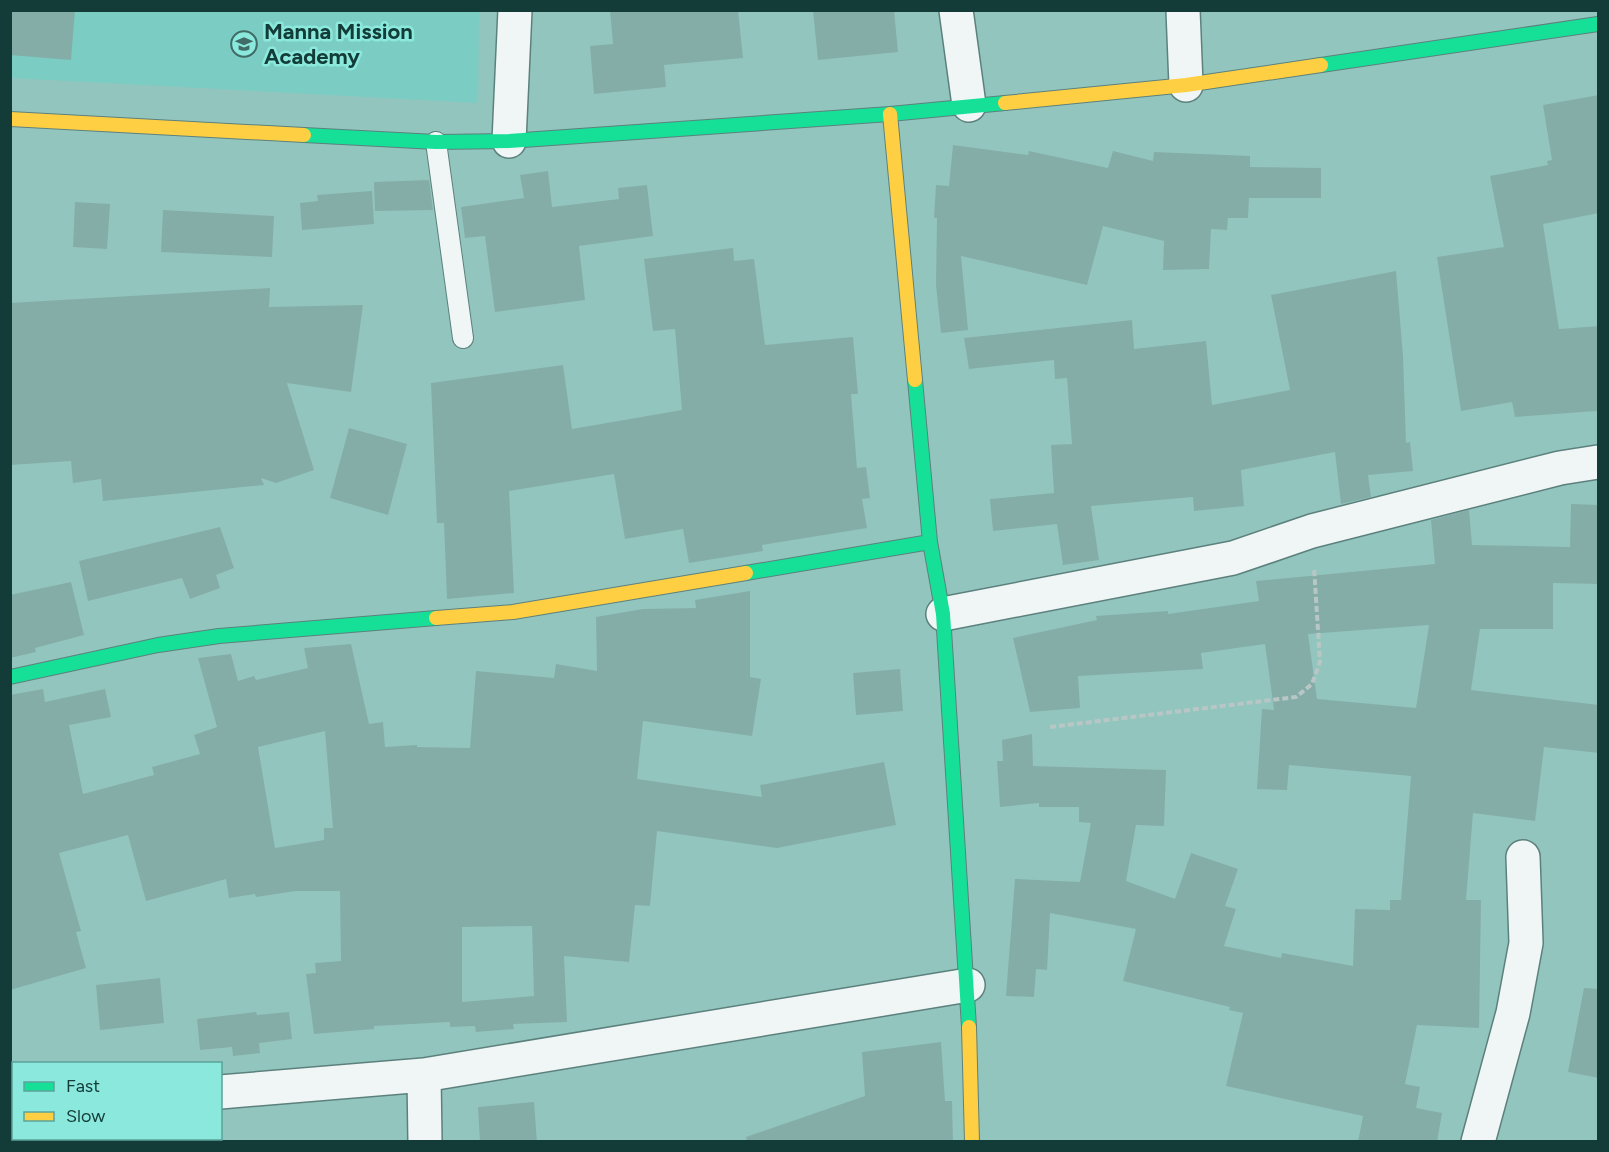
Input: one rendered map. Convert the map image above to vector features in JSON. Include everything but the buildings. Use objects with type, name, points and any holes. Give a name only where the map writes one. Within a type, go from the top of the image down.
[{"type":"street","points":[[509,141],[515,10]]},
{"type":"street","points":[[957,10],[969,105]]},
{"type":"street","points":[[1183,10],[1186,85]]},
{"type":"street","points":[[10,119],[436,142],[509,141],[890,114],[1186,85],[1599,24]]},
{"type":"street","points":[[890,114],[930,542],[943,614],[968,985],[972,1142]]},
{"type":"street","points":[[943,614],[1233,558],[1312,531],[1560,468],[1599,462]]},
{"type":"street","points":[[10,676],[158,645],[219,636],[513,612],[930,542]]},
{"type":"street","points":[[1478,1142],[1513,1013],[1526,943],[1523,857]]},
{"type":"street","points":[[222,1092],[424,1075],[968,985]]},
{"type":"street","points":[[424,1075],[425,1142]]},
{"type":"lane","points":[[436,142],[463,338]]},
{"type":"path","points":[[1050,727],[1296,697],[1312,684],[1320,662],[1312,531]]},
{"type":"shaded area","name":"Manna Mission Academy","points":[[10,11],[479,11],[478,103],[11,78]]},
{"type":"traffic: fast","points":[[1321,65],[1598,24]]},
{"type":"traffic: fast","points":[[304,135],[436,142],[509,141],[890,114],[1005,103]]},
{"type":"traffic: fast","points":[[915,380],[930,542],[943,614],[969,1027]]},
{"type":"traffic: fast","points":[[746,573],[930,542]]},
{"type":"traffic: fast","points":[[10,677],[158,645],[219,636],[436,618]]},
{"type":"traffic: slow","points":[[1005,103],[1186,85],[1321,65]]},
{"type":"traffic: slow","points":[[890,114],[915,380]]},
{"type":"traffic: slow","points":[[10,119],[304,135]]},
{"type":"traffic: slow","points":[[436,618],[513,612],[746,573]]},
{"type":"traffic: slow","points":[[969,1027],[972,1142]]},
{"type":"place","name":"Manna Mission Academy","points":[[244,44]]}]
